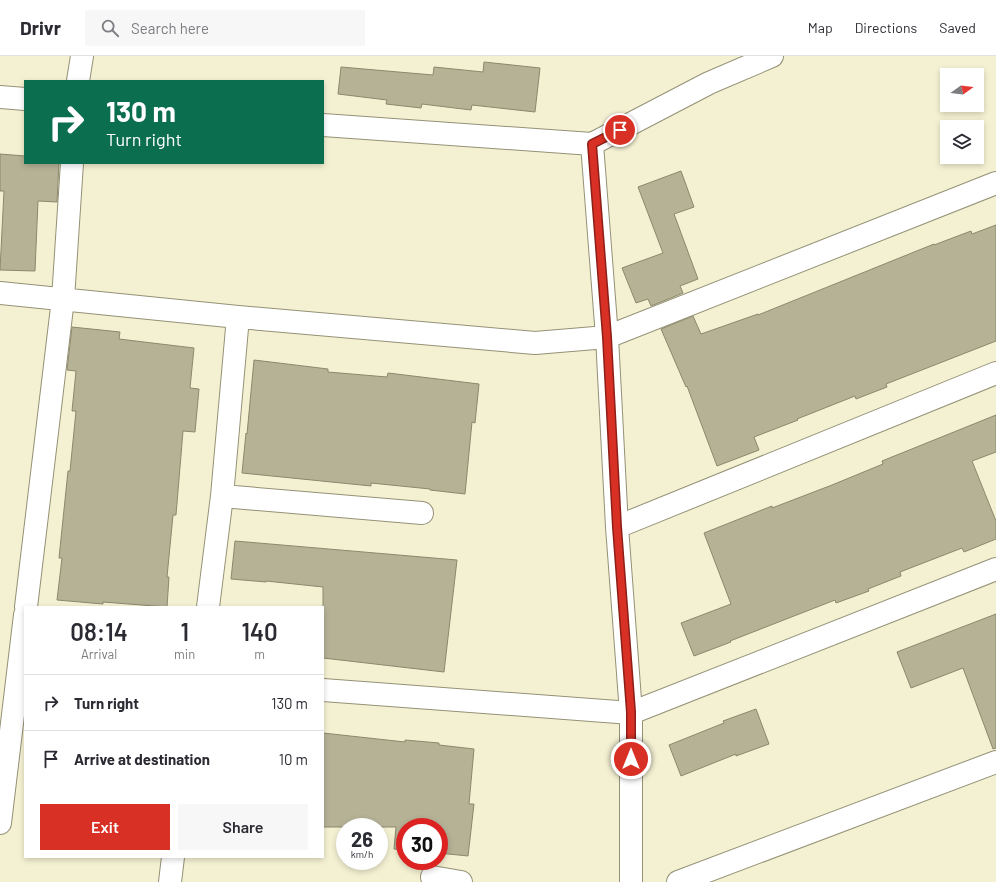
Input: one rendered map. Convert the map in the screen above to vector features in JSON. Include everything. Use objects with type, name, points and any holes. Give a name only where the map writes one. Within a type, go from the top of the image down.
[{"type":"street","points":[[78,80],[82,56]]},
{"type":"street","points":[[324,125],[592,144],[709,82],[772,56]]},
{"type":"street","points":[[0,97],[24,99]]},
{"type":"street","points":[[592,144],[607,337],[617,527],[631,712],[631,882]]},
{"type":"street","points":[[26,606],[63,299],[72,164]]},
{"type":"street","points":[[0,293],[238,317],[535,343],[607,337],[996,183]]},
{"type":"street","points":[[208,606],[222,496],[238,317]]},
{"type":"street","points":[[617,527],[996,374]]},
{"type":"street","points":[[222,496],[422,513]]},
{"type":"street","points":[[324,690],[631,712],[996,569]]},
{"type":"street","points":[[0,823],[24,623]]},
{"type":"street","points":[[678,882],[996,762]]},
{"type":"street","points":[[170,882],[173,858]]},
{"type":"street","points":[[432,877],[461,882]]},
{"type":"building","points":[[484,62],[540,68],[535,112],[472,105],[471,110],[422,104],[421,108],[386,104],[387,100],[338,94],[341,67],[433,75],[434,67],[483,72]]},
{"type":"building","points":[[0,154],[24,156],[24,164],[59,164],[57,202],[38,201],[35,271],[0,270],[4,191],[0,191]]},
{"type":"building","points":[[681,171],[694,207],[674,214],[698,279],[680,286],[683,293],[651,306],[648,299],[636,303],[622,268],[663,253],[638,187]]},
{"type":"building","points":[[996,225],[996,341],[886,384],[887,387],[856,399],[855,396],[754,437],[759,450],[717,466],[687,386],[686,387],[661,329],[693,316],[701,334],[758,315],[934,244],[971,231],[972,234]]},
{"type":"building","points":[[72,327],[120,332],[119,339],[194,348],[190,388],[199,389],[195,432],[183,431],[176,515],[173,515],[167,577],[169,577],[167,606],[103,602],[103,604],[57,600],[62,558],[59,558],[76,411],[72,411],[76,371],[67,370]]},
{"type":"building","points":[[254,360],[328,369],[328,372],[387,377],[388,373],[479,384],[475,423],[472,422],[465,494],[371,483],[371,486],[242,473]]},
{"type":"building","points":[[996,415],[996,452],[972,461],[996,521],[996,539],[964,552],[962,548],[900,572],[901,576],[868,589],[869,591],[836,603],[835,600],[694,656],[681,623],[731,604],[704,533],[772,506],[772,508],[832,485],[883,464],[882,461]]},
{"type":"building","points":[[235,541],[457,560],[444,672],[324,658],[323,587],[231,579]]},
{"type":"building","points":[[996,614],[996,748],[993,749],[963,668],[911,688],[897,652]]},
{"type":"building","points":[[756,709],[769,744],[736,756],[736,754],[681,776],[669,745],[724,723],[723,721]]},
{"type":"building","points":[[324,733],[405,742],[405,740],[439,743],[439,745],[474,749],[469,804],[474,804],[468,856],[448,854],[448,818],[396,818],[396,827],[388,827],[388,818],[336,818],[336,827],[324,827]]},
{"type":"building","points":[[396,827],[396,849],[394,849]]},
{"type":"route","points":[[620,130],[592,144],[607,337],[617,527],[631,712],[631,759]]}]
